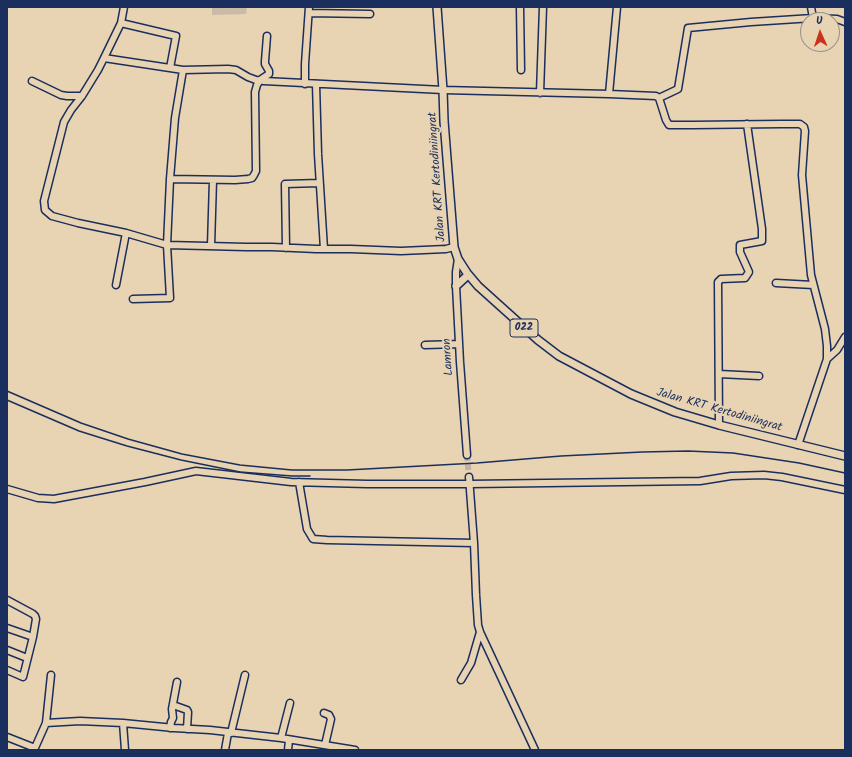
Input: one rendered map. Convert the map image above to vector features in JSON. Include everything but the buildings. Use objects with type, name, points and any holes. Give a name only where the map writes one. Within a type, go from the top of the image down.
[{"type":"main road","name":"Jalan KRT Kertodiniingrat","points":[[437,7],[454,247],[458,259],[468,275],[478,286],[538,340],[559,356],[631,394],[675,412],[719,425],[845,456]]},
{"type":"main road","points":[[456,286],[468,275]]},
{"type":"street","points":[[124,7],[121,23],[104,58],[82,96],[64,122],[44,201],[45,210],[52,216],[78,223],[126,232],[167,246],[401,250],[446,249],[454,247]]},
{"type":"street","points":[[520,7],[521,70]]},
{"type":"street","points":[[540,92],[543,7]]},
{"type":"street","points":[[609,94],[617,7]]},
{"type":"street","points":[[305,84],[309,10],[370,14]]},
{"type":"street","points":[[104,58],[183,70],[236,70],[248,77],[260,80],[305,84],[443,90],[609,94],[656,96],[659,98],[678,89],[688,28],[800,19]]},
{"type":"street","points":[[121,23],[176,36],[170,68]]},
{"type":"street","points":[[170,179],[213,180],[252,178],[256,171],[255,92],[260,80],[269,74],[265,64],[267,36]]},
{"type":"street","points":[[133,299],[170,298],[167,246],[170,179],[175,118],[183,70]]},
{"type":"street","points":[[32,81],[61,95],[82,96]]},
{"type":"street","points":[[316,84],[319,183],[324,249]]},
{"type":"street","points":[[659,98],[669,125],[800,124],[805,128],[802,183],[811,275],[826,336],[827,359],[798,445]]},
{"type":"street","points":[[719,425],[718,282],[724,279],[745,278],[749,272],[740,252],[740,245],[762,241],[762,228],[747,124]]},
{"type":"street","points":[[211,246],[213,180]]},
{"type":"street","points":[[286,248],[285,184],[319,183]]},
{"type":"street","points":[[116,286],[126,232]]},
{"type":"street","name":"Lamron","points":[[458,259],[456,286],[467,455]]},
{"type":"street","points":[[776,283],[813,284]]},
{"type":"street","points":[[827,359],[837,350],[845,337]]},
{"type":"street","points":[[425,345],[459,344]]},
{"type":"street","points":[[719,374],[759,376]]},
{"type":"street","points":[[7,489],[38,498],[54,499],[196,471],[291,482],[367,484],[700,481],[731,476],[764,475],[782,477],[845,490]]},
{"type":"street","points":[[469,477],[474,542],[477,618],[480,632],[535,750]]},
{"type":"street","points":[[299,482],[307,529],[313,539],[474,542]]},
{"type":"street","points":[[7,600],[33,614],[36,619],[23,677],[7,670]]},
{"type":"street","points":[[7,628],[33,637]]},
{"type":"street","points":[[462,680],[471,663],[480,632]]},
{"type":"street","points":[[7,650],[28,658]]},
{"type":"street","points":[[7,737],[35,749],[46,723],[51,675]]},
{"type":"street","points":[[225,750],[246,676]]},
{"type":"street","points":[[170,728],[174,717],[172,710],[176,682]]},
{"type":"street","points":[[281,738],[290,703]]},
{"type":"street","points":[[173,705],[187,710],[187,729]]},
{"type":"street","points":[[324,713],[329,714],[331,719],[325,745]]},
{"type":"street","points":[[46,723],[80,721],[210,730],[281,738],[355,750]]},
{"type":"street","points":[[123,723],[126,750]]},
{"type":"street","points":[[288,750],[289,740]]},
{"type":"shaded area","points":[[212,7],[247,7],[246,14],[212,15]]},
{"type":"tunnel","points":[[467,455],[469,477]]},
{"type":"railway","points":[[7,391],[81,423],[128,439],[182,454],[240,465],[292,470],[347,470],[477,463],[561,456],[688,451],[733,453],[799,463],[845,473]]},
{"type":"railway","points":[[7,400],[79,431],[127,446],[181,460],[240,472],[310,476]]}]
